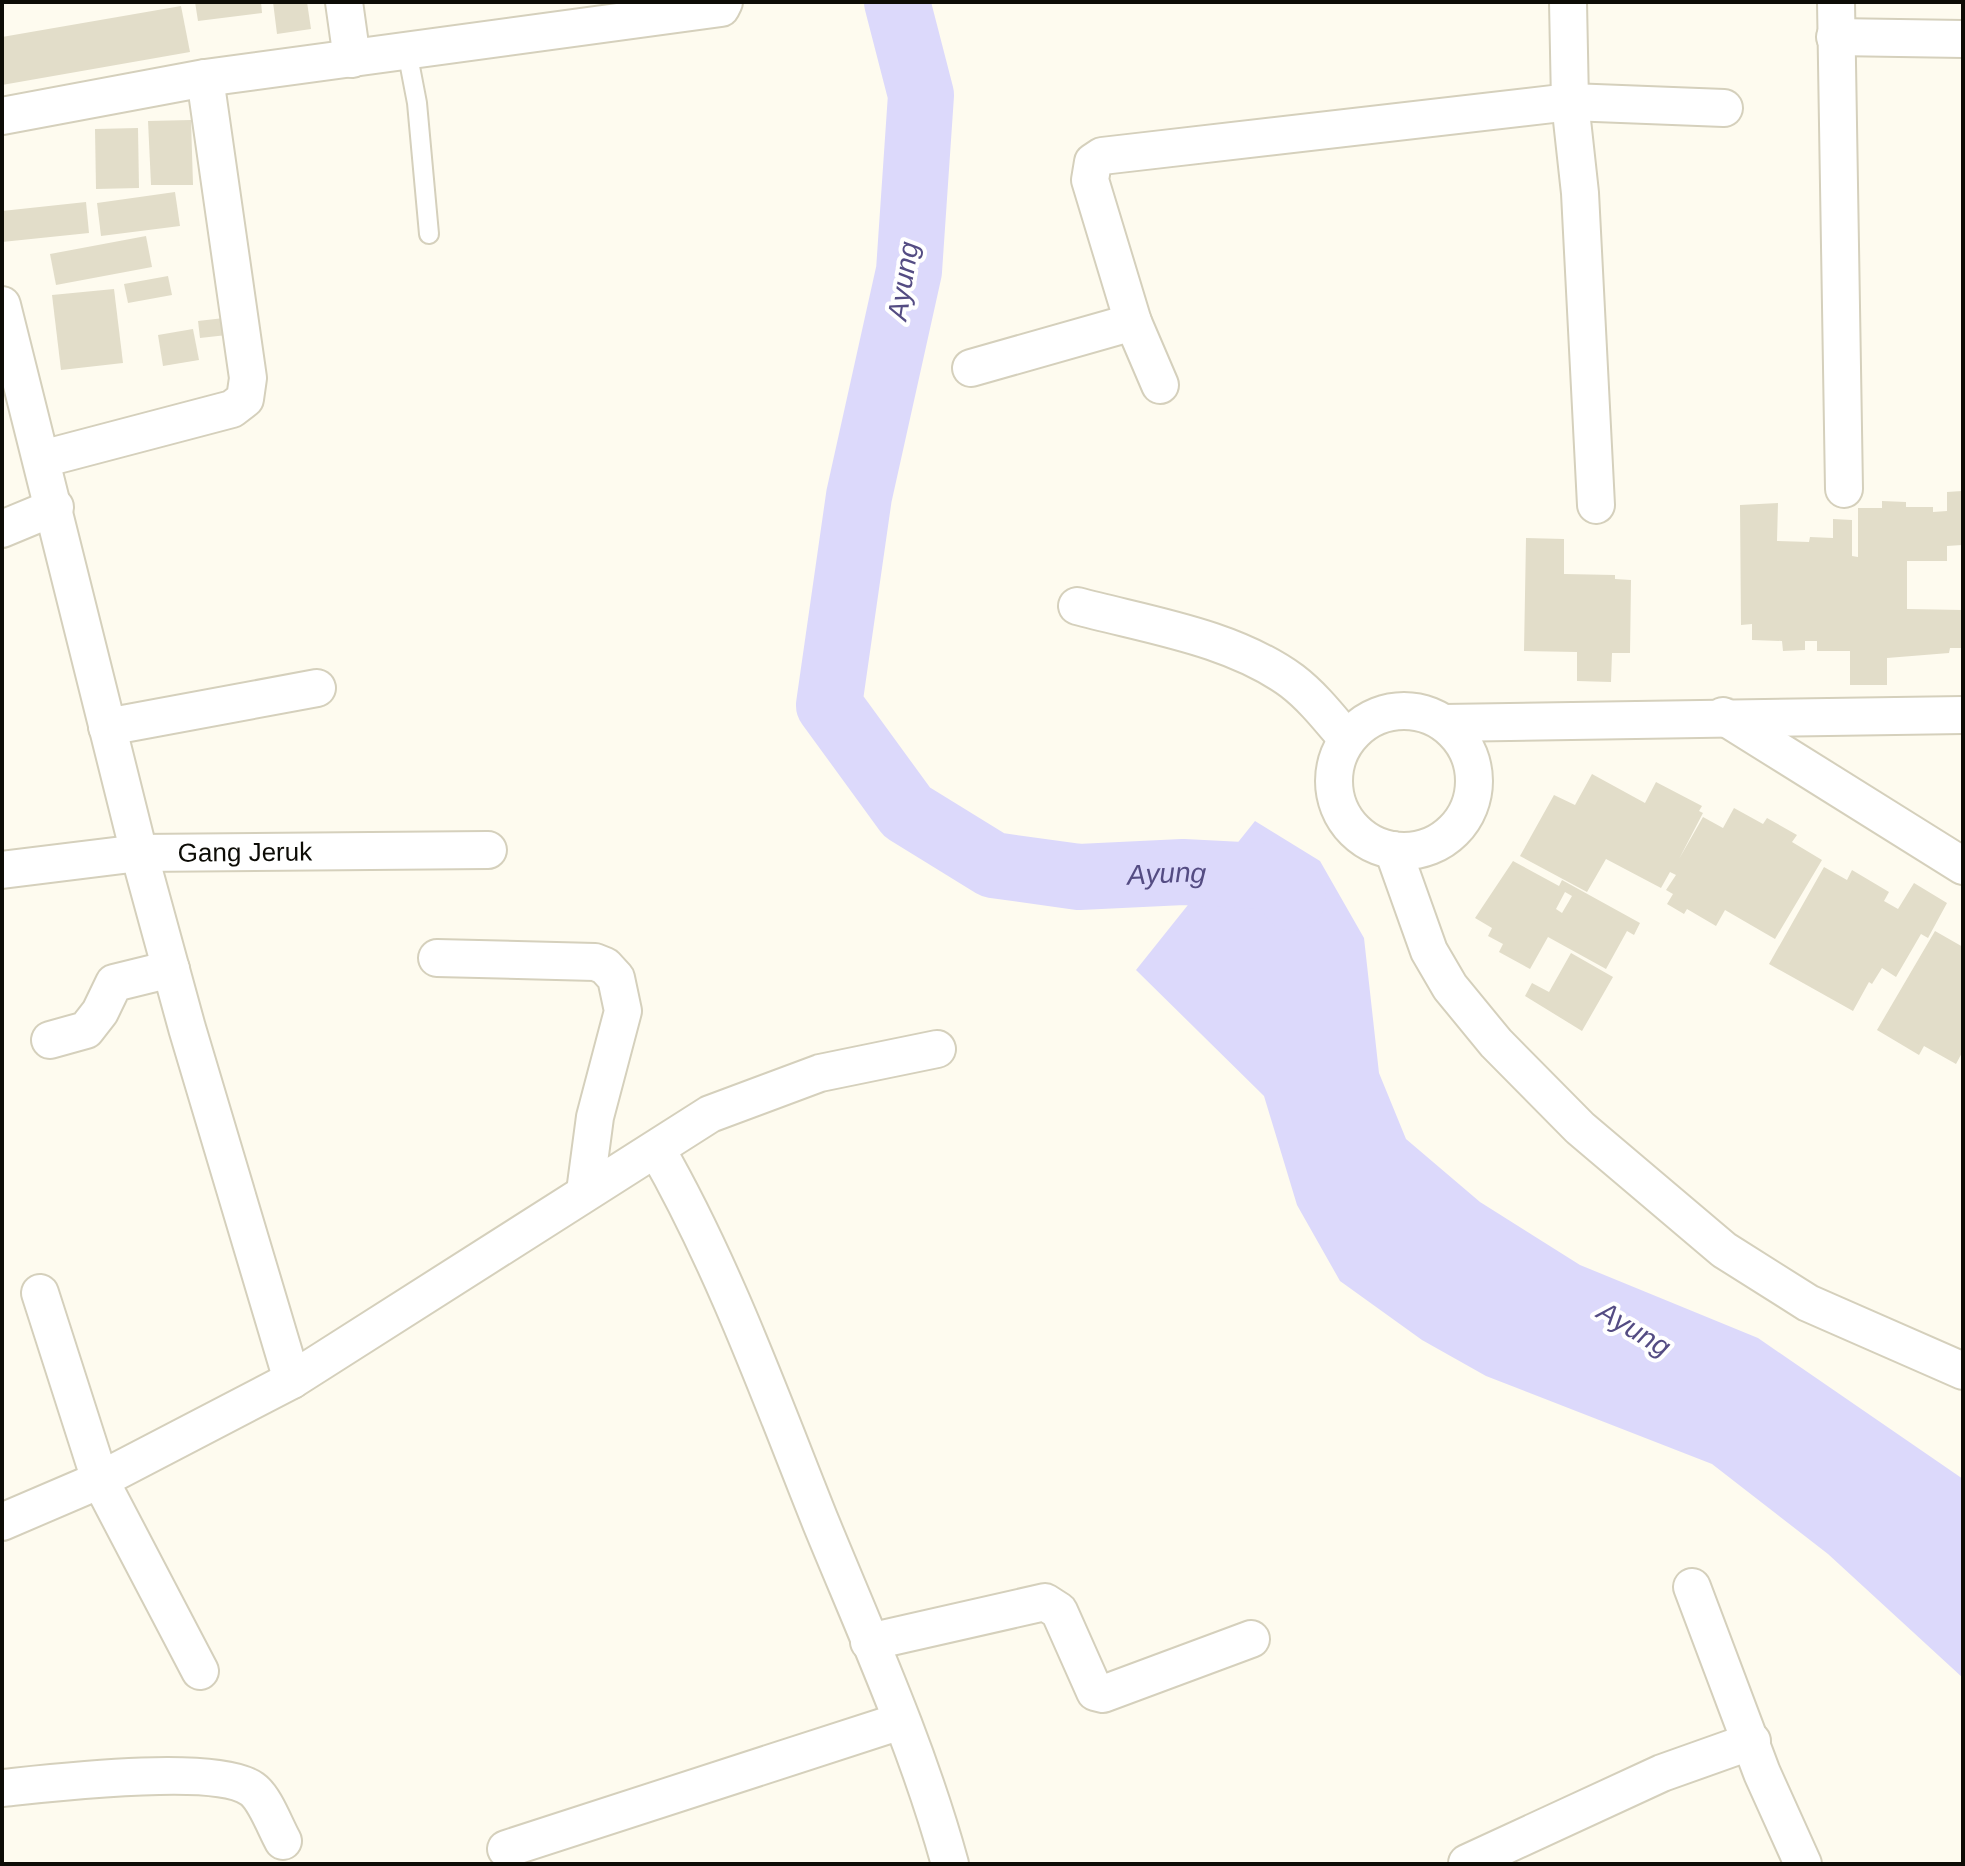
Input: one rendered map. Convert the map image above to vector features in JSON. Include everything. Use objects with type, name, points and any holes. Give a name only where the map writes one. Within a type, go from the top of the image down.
[{"type":"street","points":[[344,2],[352,59]]},
{"type":"street","points":[[2,116],[205,78],[721,8],[724,2]]},
{"type":"street","points":[[1568,2],[1570,102],[1580,193],[1596,505]]},
{"type":"street","points":[[1844,489],[1836,20],[1963,39]]},
{"type":"street","points":[[42,459],[232,409],[245,399],[248,378],[205,78]]},
{"type":"street","points":[[1160,385],[1133,322],[1090,180],[1093,162],[1102,156],[1570,102],[1724,108]]},
{"type":"street","points":[[2,305],[8,348],[55,507],[139,853],[292,1380]]},
{"type":"street","points":[[971,368],[1133,322]]},
{"type":"street","points":[[2,529],[55,507]]},
{"type":"street","points":[[1077,606],[1212,643],[1254,659],[1310,696],[1347,739]]},
{"type":"street","points":[[107,727],[317,688]]},
{"type":"street","points":[[1392,711],[1419,712],[1444,723],[1460,737],[1470,755],[1474,776],[1469,807],[1452,832],[1434,844],[1414,850],[1393,850],[1356,832],[1343,816],[1333,777],[1347,739],[1367,720],[1392,711]]},
{"type":"street","points":[[1444,723],[1722,716],[1963,715]]},
{"type":"street","points":[[1722,716],[1963,866]]},
{"type":"street","name":"Gang Jeruk","points":[[2,870],[139,853],[488,850]]},
{"type":"street","points":[[1393,850],[1429,951],[1450,987],[1496,1043],[1580,1128],[1724,1250],[1808,1303],[1963,1371]]},
{"type":"street","points":[[437,958],[595,962],[605,966],[616,978],[623,1011],[595,1117],[585,1192]]},
{"type":"street","points":[[50,1040],[86,1030],[100,1012],[114,983],[171,969]]},
{"type":"street","points":[[2,1522],[100,1480],[292,1380],[710,1114],[820,1073],[937,1049]]},
{"type":"street","points":[[657,1150],[697,1227],[761,1372],[901,1721],[950,1864]]},
{"type":"street","points":[[40,1293],[100,1480],[200,1671]]},
{"type":"street","points":[[1692,1587],[1762,1773],[1803,1864]]},
{"type":"street","points":[[869,1642],[1045,1602],[1059,1611],[1095,1692],[1103,1694],[1251,1639]]},
{"type":"street","points":[[506,1849],[901,1721]]},
{"type":"street","points":[[1467,1863],[1662,1773],[1752,1741]]},
{"type":"street","points":[[2,1788],[177,1776],[231,1780],[254,1789],[283,1841]]},
{"type":"lane","points":[[407,51],[417,103],[429,234]]},
{"type":"water","points":[[1255,821],[1320,861],[1364,938],[1379,1073],[1406,1139],[1480,1202],[1580,1265],[1758,1338],[1963,1479],[1963,1678],[1828,1554],[1712,1464],[1486,1376],[1422,1340],[1340,1281],[1297,1205],[1264,1096],[1136,970]]},
{"type":"building","points":[[195,2],[261,2],[262,13],[198,21]]},
{"type":"building","points":[[273,2],[307,2],[311,29],[277,34]]},
{"type":"building","points":[[181,6],[190,52],[2,85],[2,37]]},
{"type":"building","points":[[191,120],[193,185],[151,185],[148,121]]},
{"type":"building","points":[[138,128],[139,188],[96,189],[95,129]]},
{"type":"building","points":[[175,192],[180,226],[101,236],[97,203]]},
{"type":"building","points":[[86,202],[89,233],[2,242],[2,211]]},
{"type":"building","points":[[146,236],[152,267],[56,285],[50,254]]},
{"type":"building","points":[[168,276],[172,295],[128,303],[124,284]]},
{"type":"building","points":[[114,289],[123,363],[61,370],[52,295]]},
{"type":"building","points":[[224,318],[227,335],[200,338],[198,321]]},
{"type":"building","points":[[193,329],[199,360],[163,366],[158,335]]},
{"type":"building","points":[[1962,491],[1962,545],[1947,546],[1947,561],[1907,561],[1907,609],[1963,610],[1961,648],[1950,648],[1949,653],[1887,658],[1887,685],[1850,685],[1850,651],[1817,651],[1817,641],[1805,641],[1805,650],[1783,651],[1782,641],[1752,640],[1752,624],[1741,625],[1740,505],[1778,503],[1777,541],[1809,542],[1810,537],[1833,538],[1833,519],[1852,520],[1852,556],[1858,557],[1858,508],[1882,508],[1882,501],[1906,502],[1906,507],[1933,507],[1933,512],[1947,511],[1947,492]]},
{"type":"building","points":[[1526,538],[1564,539],[1564,574],[1615,575],[1615,579],[1631,580],[1630,653],[1612,653],[1611,682],[1577,681],[1577,652],[1524,651]]},
{"type":"building","points":[[1592,774],[1645,803],[1656,782],[1702,806],[1699,811],[1703,813],[1679,859],[1703,817],[1723,828],[1734,808],[1763,824],[1767,818],[1797,835],[1792,842],[1822,860],[1775,939],[1725,910],[1716,926],[1687,909],[1684,914],[1667,904],[1673,894],[1666,890],[1676,875],[1670,872],[1661,888],[1606,859],[1587,892],[1520,856],[1554,795],[1575,805]]},
{"type":"building","points":[[1513,861],[1559,886],[1562,880],[1640,923],[1634,935],[1627,931],[1606,969],[1548,937],[1530,969],[1499,952],[1503,944],[1488,936],[1492,928],[1475,918]],"holes":[[[1565,892],[1572,896],[1562,913],[1556,909]]]},
{"type":"building","points":[[1824,867],[1847,880],[1852,870],[1889,892],[1884,901],[1898,909],[1914,883],[1947,903],[1928,938],[1921,934],[1896,977],[1882,968],[1872,984],[1869,982],[1853,1011],[1769,964]]},
{"type":"building","points":[[1935,931],[1963,947],[1963,1051],[1956,1064],[1924,1046],[1919,1055],[1877,1030]]},
{"type":"building","points":[[1571,953],[1613,977],[1582,1031],[1525,996],[1532,983],[1549,992]]},
{"type":"waterway","name":"Ayung","points":[[897,2],[921,95],[909,271],[859,496],[829,705],[907,812],[993,865],[1079,877],[1183,872],[1281,877],[1293,898]]}]
